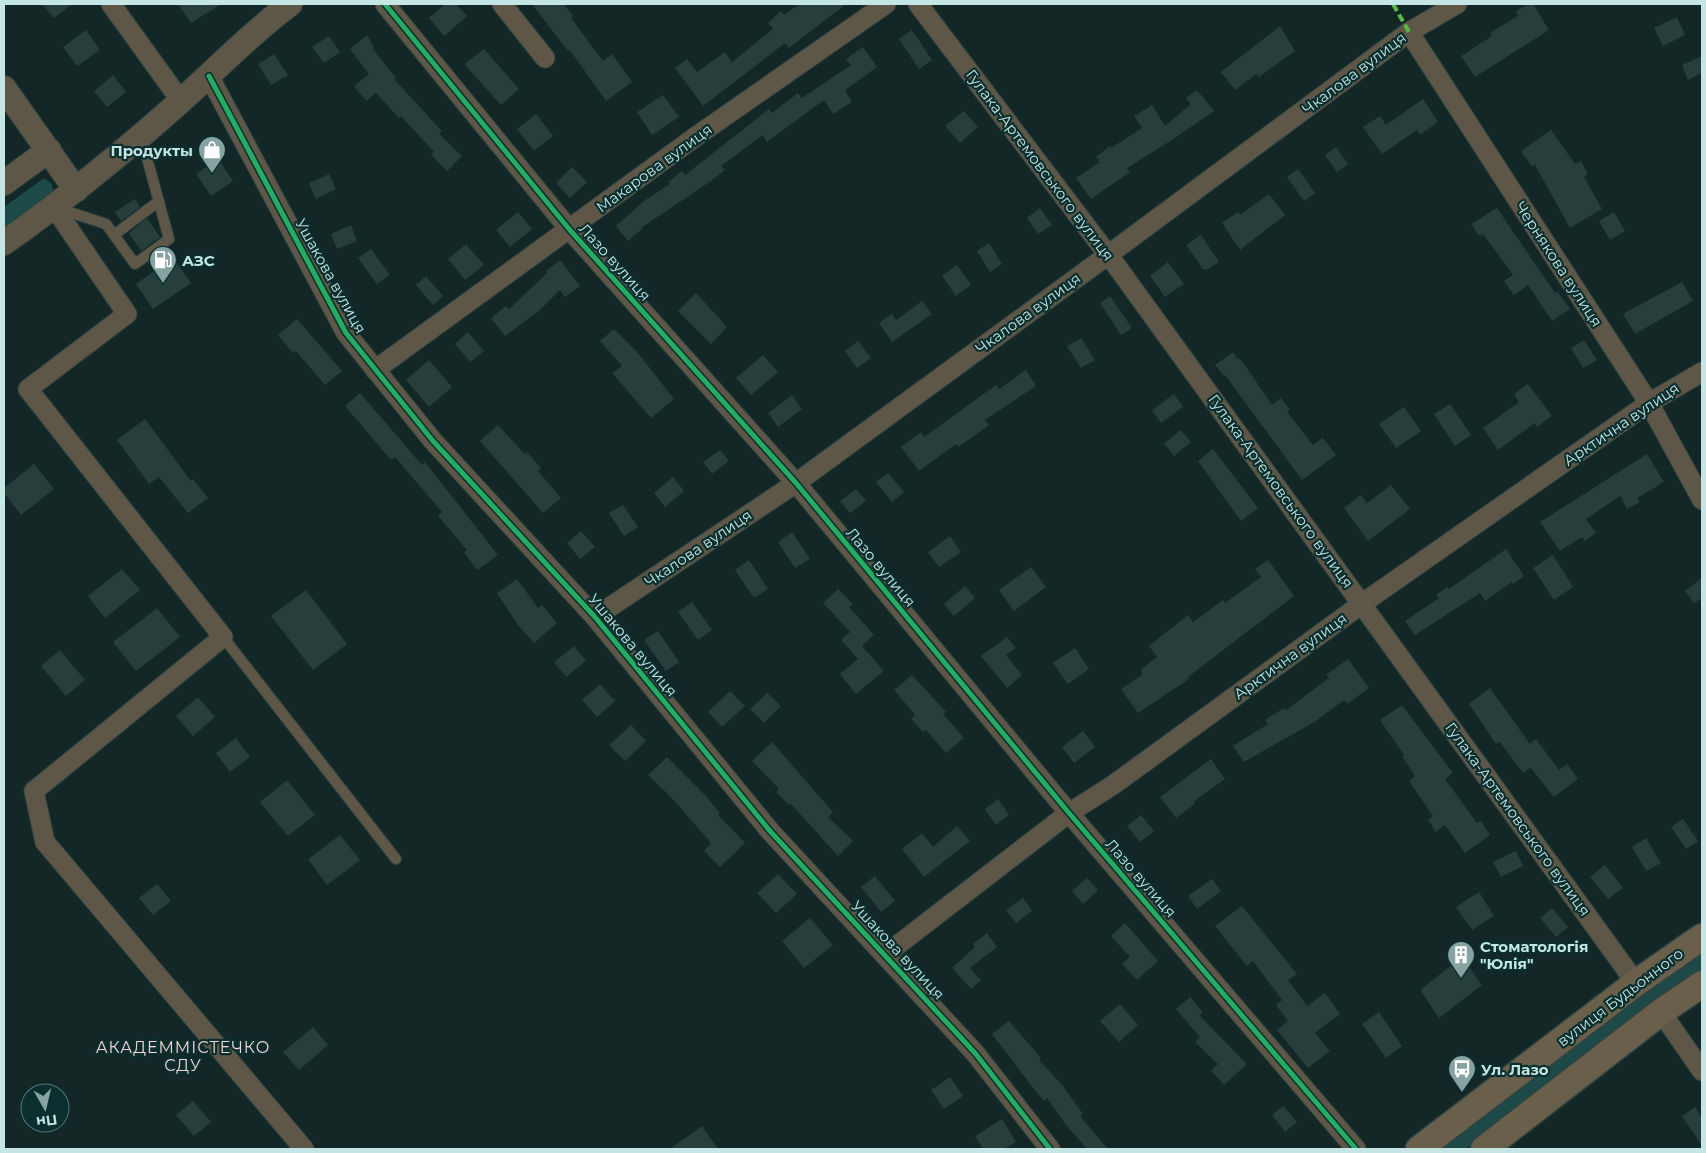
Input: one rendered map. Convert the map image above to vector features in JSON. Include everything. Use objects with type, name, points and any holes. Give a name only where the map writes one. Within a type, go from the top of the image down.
[{"type":"main road","name":"вулиця Будьонного","points":[[1419,1149],[1636,983],[1702,937]]},
{"type":"main road","points":[[1484,1149],[1661,1012],[1702,984]]},
{"type":"street","points":[[111,4],[181,101]]},
{"type":"street","points":[[4,243],[76,190],[141,136],[271,18],[290,4]]},
{"type":"street","name":"Лазо вулиця","points":[[384,4],[569,229],[796,483],[1069,813],[1356,1149]]},
{"type":"street","points":[[502,4],[545,58]]},
{"type":"street","name":"Макарова вулиця","points":[[375,370],[698,134],[886,4]]},
{"type":"street","name":"Гулака-Артемовського вулиця","points":[[918,4],[1108,255],[1363,603],[1636,983]]},
{"type":"street","name":"Чкалова вулиця","points":[[595,617],[796,483],[1409,32],[1457,4]]},
{"type":"street","name":"Чернякова вулиця","points":[[1409,32],[1649,403],[1702,500]]},
{"type":"street","name":"Ушакова вулиця","points":[[208,76],[346,333],[375,370],[433,441],[595,617],[770,831],[886,954],[975,1053],[1050,1149]]},
{"type":"street","points":[[4,88],[76,190]]},
{"type":"street","points":[[4,183],[49,150]]},
{"type":"street","points":[[54,207],[127,314],[28,389],[223,637],[34,791],[45,842],[304,1149]]},
{"type":"street","name":"Арктична вулиця","points":[[886,954],[1069,813],[1113,785],[1363,603],[1649,403],[1702,372]]},
{"type":"street","points":[[1661,1012],[1702,1071]]},
{"type":"lane","points":[[54,207],[106,224],[135,264],[169,239],[141,136]]},
{"type":"lane","points":[[114,234],[159,201]]},
{"type":"lane","points":[[223,637],[396,859]]},
{"type":"shaded area","points":[[44,178],[52,184],[53,191],[50,197],[4,230],[4,207]]},
{"type":"shaded area","points":[[1702,948],[1702,970],[1587,1054],[1466,1149],[1433,1149]]},
{"type":"building","points":[[42,4],[72,4],[54,18]]},
{"type":"building","points":[[178,4],[221,4],[191,23]]},
{"type":"building","points":[[445,4],[456,4],[467,16],[444,36],[429,18]]},
{"type":"building","points":[[532,4],[564,4],[573,16],[571,18],[603,61],[612,54],[632,82],[606,101],[570,50],[568,51]]},
{"type":"building","points":[[799,4],[846,4],[789,48],[785,43],[703,106],[675,68],[687,59],[697,72],[725,52],[732,62],[773,29],[768,23],[781,11],[784,15]]},
{"type":"building","points":[[1529,4],[1533,4],[1549,30],[1475,77],[1461,56],[1492,36],[1490,33],[1518,16],[1516,11]]},
{"type":"building","points":[[1677,17],[1685,35],[1663,46],[1654,28]]},
{"type":"building","points":[[1280,26],[1295,51],[1259,77],[1256,74],[1235,90],[1221,72]]},
{"type":"building","points":[[86,30],[100,50],[77,66],[63,47]]},
{"type":"building","points":[[912,30],[932,60],[919,69],[899,39]]},
{"type":"building","points":[[367,35],[374,47],[373,49],[396,78],[394,79],[442,131],[439,134],[462,156],[447,171],[431,155],[434,152],[401,116],[399,118],[376,93],[366,101],[354,86],[369,74],[350,49]]},
{"type":"building","points":[[329,36],[340,52],[324,63],[312,47]]},
{"type":"building","points":[[863,47],[877,67],[845,90],[852,102],[833,114],[824,100],[767,142],[763,135],[721,166],[725,170],[711,181],[641,228],[628,241],[616,226],[645,200],[670,184],[668,182],[682,171],[685,175],[769,109],[772,113],[798,93],[802,98],[851,65],[846,59]]},
{"type":"building","points":[[484,49],[519,89],[501,105],[464,64]]},
{"type":"building","points":[[274,54],[288,75],[271,85],[258,64]]},
{"type":"building","points":[[1702,56],[1702,73],[1688,80],[1682,65]]},
{"type":"building","points":[[113,75],[126,92],[107,107],[94,91]]},
{"type":"building","points":[[1197,90],[1214,111],[1127,168],[1130,172],[1091,199],[1076,178],[1100,162],[1096,157],[1110,146],[1111,148],[1142,128],[1134,116],[1152,105],[1165,126],[1191,104],[1186,98]]},
{"type":"building","points":[[663,95],[679,117],[652,135],[637,112]]},
{"type":"building","points":[[1423,99],[1438,122],[1420,135],[1417,130],[1382,154],[1363,127],[1380,116],[1386,125]]},
{"type":"building","points":[[964,111],[978,127],[960,143],[945,126]]},
{"type":"building","points":[[536,114],[553,136],[534,151],[517,129]]},
{"type":"building","points":[[1551,130],[1575,164],[1581,161],[1588,174],[1584,177],[1602,209],[1570,228],[1535,165],[1532,167],[1521,151]]},
{"type":"building","points":[[1336,147],[1348,164],[1337,172],[1325,155]]},
{"type":"building","points":[[218,159],[233,181],[211,196],[196,174]]},
{"type":"building","points":[[572,167],[587,182],[570,198],[556,183]]},
{"type":"building","points":[[1298,169],[1315,193],[1304,201],[1287,177]]},
{"type":"building","points":[[329,174],[336,189],[316,199],[309,183]]},
{"type":"building","points":[[1269,194],[1285,215],[1240,250],[1222,223],[1238,212],[1240,215]]},
{"type":"building","points":[[135,199],[140,207],[121,221],[115,212]]},
{"type":"building","points":[[1040,208],[1052,225],[1038,234],[1027,218]]},
{"type":"building","points":[[1497,208],[1555,293],[1558,292],[1570,309],[1552,321],[1528,285],[1514,295],[1504,281],[1513,275],[1483,234],[1479,236],[1471,224]]},
{"type":"building","points":[[518,212],[532,229],[510,247],[496,230]]},
{"type":"building","points":[[1614,212],[1625,231],[1610,240],[1599,221]]},
{"type":"building","points":[[147,218],[160,237],[141,251],[129,233]]},
{"type":"building","points":[[351,225],[357,241],[337,249],[331,234]]},
{"type":"building","points":[[1201,235],[1219,262],[1208,269],[1203,269],[1186,245]]},
{"type":"building","points":[[989,243],[1002,264],[990,272],[977,251]]},
{"type":"building","points":[[466,244],[484,265],[465,280],[448,259]]},
{"type":"building","name":"АЗС","points":[[167,249],[191,283],[153,309],[136,284],[154,271],[148,263]]},
{"type":"building","points":[[371,249],[390,275],[377,284],[358,258]]},
{"type":"building","points":[[560,260],[580,286],[565,297],[560,290],[539,311],[505,336],[491,318],[506,306],[509,309],[547,273],[546,271]]},
{"type":"building","points":[[1168,262],[1184,284],[1165,297],[1150,276]]},
{"type":"building","points":[[957,265],[971,285],[956,296],[942,276]]},
{"type":"building","points":[[426,276],[443,296],[433,305],[416,285]]},
{"type":"building","points":[[1682,282],[1693,301],[1635,334],[1623,314]]},
{"type":"building","points":[[696,293],[727,327],[711,344],[678,311]]},
{"type":"building","points":[[1110,296],[1132,328],[1121,335],[1100,303]]},
{"type":"building","points":[[922,301],[932,314],[892,342],[879,323],[892,314],[896,320]]},
{"type":"building","points":[[297,319],[342,371],[325,385],[296,351],[293,353],[278,335]]},
{"type":"building","points":[[614,329],[638,353],[674,399],[651,418],[612,373],[622,366],[600,341]]},
{"type":"building","points":[[468,332],[484,351],[470,362],[455,344]]},
{"type":"building","points":[[1081,338],[1095,360],[1081,368],[1067,346]]},
{"type":"building","points":[[1584,340],[1597,360],[1583,368],[1571,348]]},
{"type":"building","points":[[858,341],[871,358],[857,368],[845,351]]},
{"type":"building","points":[[1233,352],[1238,359],[1240,358],[1272,405],[1281,398],[1290,410],[1287,412],[1313,445],[1323,438],[1336,455],[1302,480],[1225,375],[1215,365]]},
{"type":"building","points":[[763,355],[778,372],[751,395],[736,378]]},
{"type":"building","points":[[429,360],[452,387],[429,407],[406,380]]},
{"type":"building","points":[[1026,370],[1036,386],[985,420],[989,425],[977,434],[958,447],[956,444],[919,471],[901,447],[921,432],[924,437],[996,385],[999,389]]},
{"type":"building","points":[[1528,384],[1552,416],[1537,427],[1535,423],[1498,450],[1483,428],[1519,402],[1514,394]]},
{"type":"building","points":[[360,393],[422,465],[425,462],[498,555],[477,570],[464,552],[467,550],[438,516],[442,512],[395,457],[391,460],[345,406]]},
{"type":"building","points":[[1174,394],[1183,407],[1161,423],[1152,410]]},
{"type":"building","points":[[792,395],[802,409],[778,427],[768,413]]},
{"type":"building","points":[[1450,404],[1471,435],[1455,446],[1434,414]]},
{"type":"building","points":[[1404,407],[1421,431],[1396,448],[1379,424]]},
{"type":"building","points":[[145,419],[191,481],[193,479],[208,498],[188,513],[159,477],[149,484],[117,440]]},
{"type":"building","points":[[498,425],[541,468],[538,471],[561,498],[543,513],[480,441]]},
{"type":"building","points":[[1181,430],[1191,442],[1174,456],[1164,443]]},
{"type":"building","points":[[1213,449],[1258,508],[1241,521],[1198,461]]},
{"type":"building","points":[[720,450],[729,461],[712,474],[703,462]]},
{"type":"building","points":[[1647,454],[1664,482],[1637,498],[1640,502],[1627,509],[1620,496],[1586,519],[1596,533],[1585,541],[1582,537],[1560,551],[1540,522]]},
{"type":"building","points":[[34,464],[54,489],[21,515],[4,493],[4,488]]},
{"type":"building","points":[[888,473],[904,492],[892,502],[876,482]]},
{"type":"building","points":[[673,477],[684,491],[665,507],[654,493]]},
{"type":"building","points":[[1391,485],[1410,509],[1368,541],[1344,508],[1361,495],[1367,503]]},
{"type":"building","points":[[856,489],[866,501],[850,513],[840,501]]},
{"type":"building","points":[[623,505],[638,527],[624,536],[609,513]]},
{"type":"building","points":[[581,531],[595,547],[580,559],[567,543]]},
{"type":"building","points":[[792,532],[810,559],[795,568],[778,542]]},
{"type":"building","points":[[950,536],[961,552],[939,567],[928,552]]},
{"type":"building","points":[[1506,549],[1524,576],[1485,601],[1480,593],[1415,635],[1405,621],[1439,598],[1436,595],[1447,587],[1449,589]]},
{"type":"building","points":[[1553,555],[1573,587],[1554,600],[1533,568]]},
{"type":"building","points":[[749,560],[768,589],[754,598],[735,570]]},
{"type":"building","points":[[1268,560],[1294,596],[1188,677],[1189,679],[1138,713],[1121,689],[1143,674],[1140,670],[1157,657],[1149,646],[1188,615],[1193,622],[1223,600],[1225,603],[1261,577],[1255,569]]},
{"type":"building","points":[[1031,567],[1046,587],[1014,611],[999,590]]},
{"type":"building","points":[[122,569],[140,590],[105,618],[88,596]]},
{"type":"building","points":[[1702,578],[1702,598],[1694,603],[1685,591]]},
{"type":"building","points":[[517,579],[538,608],[542,605],[557,623],[534,643],[518,625],[497,593]]},
{"type":"building","points":[[965,586],[975,598],[954,616],[944,604]]},
{"type":"building","points":[[838,589],[853,604],[849,607],[874,635],[862,646],[884,671],[856,694],[840,674],[858,659],[841,640],[850,632],[823,603]]},
{"type":"building","points":[[306,590],[347,644],[313,670],[271,616]]},
{"type":"building","points":[[692,602],[712,630],[698,640],[678,612]]},
{"type":"building","points":[[157,608],[180,637],[136,671],[113,642]]},
{"type":"building","points":[[658,631],[679,662],[666,671],[644,640]]},
{"type":"building","points":[[1007,637],[1016,648],[1006,655],[1022,675],[1007,688],[981,656]]},
{"type":"building","points":[[574,646],[586,661],[566,677],[554,662]]},
{"type":"building","points":[[1075,648],[1089,669],[1068,684],[1053,663]]},
{"type":"building","points":[[60,650],[85,680],[66,696],[41,666]]},
{"type":"building","points":[[1348,659],[1369,688],[1347,704],[1344,700],[1316,721],[1244,762],[1233,746],[1268,724],[1265,720],[1284,708],[1286,710],[1329,678],[1326,675]]},
{"type":"building","points":[[912,675],[946,712],[943,714],[964,738],[946,753],[926,730],[923,732],[911,719],[915,715],[894,690]]},
{"type":"building","points":[[600,684],[615,701],[597,717],[582,700]]},
{"type":"building","points":[[1490,688],[1530,744],[1536,739],[1559,770],[1567,764],[1578,779],[1554,797],[1531,768],[1523,773],[1500,742],[1496,744],[1469,704]]},
{"type":"building","points":[[730,691],[745,706],[722,727],[708,712]]},
{"type":"building","points":[[767,693],[781,706],[764,723],[750,709]]},
{"type":"building","points":[[198,697],[215,717],[193,736],[176,716]]},
{"type":"building","points":[[1402,705],[1453,773],[1445,779],[1477,823],[1481,821],[1490,835],[1465,853],[1445,825],[1436,832],[1428,820],[1433,816],[1409,781],[1415,776],[1402,756],[1404,755],[1380,720]]},
{"type":"building","points":[[631,725],[646,741],[625,761],[609,745]]},
{"type":"building","points":[[1083,731],[1095,747],[1074,763],[1062,747]]},
{"type":"building","points":[[236,738],[250,757],[230,772],[216,753]]},
{"type":"building","points":[[772,742],[833,812],[828,817],[853,841],[838,856],[791,804],[789,805],[776,792],[779,789],[752,761]]},
{"type":"building","points":[[667,757],[705,795],[720,813],[718,815],[745,843],[720,867],[704,851],[711,843],[670,796],[648,775]]},
{"type":"building","points":[[1211,759],[1225,779],[1193,802],[1195,804],[1176,818],[1160,797]]},
{"type":"building","points":[[287,780],[315,815],[288,836],[260,802]]},
{"type":"building","points":[[998,799],[1009,815],[996,825],[985,809]]},
{"type":"building","points":[[1141,815],[1154,831],[1140,842],[1127,826]]},
{"type":"building","points":[[1683,819],[1698,841],[1686,849],[1671,827]]},
{"type":"building","points":[[957,826],[970,841],[924,877],[902,849],[922,833],[933,847]]},
{"type":"building","points":[[340,835],[360,860],[327,885],[308,859]]},
{"type":"building","points":[[1646,838],[1661,863],[1646,871],[1632,847]]},
{"type":"building","points":[[1516,851],[1523,866],[1501,877],[1493,862]]},
{"type":"building","points":[[1605,865],[1623,888],[1608,899],[1590,877]]},
{"type":"building","points":[[778,874],[797,894],[776,913],[757,893]]},
{"type":"building","points":[[875,876],[895,901],[881,912],[861,887]]},
{"type":"building","points":[[1087,878],[1098,890],[1083,904],[1072,891]]},
{"type":"building","points":[[1212,879],[1221,891],[1197,909],[1188,896]]},
{"type":"building","points":[[157,884],[171,901],[153,915],[139,898]]},
{"type":"building","points":[[1479,892],[1494,916],[1472,930],[1456,907]]},
{"type":"building","points":[[1023,898],[1032,911],[1016,923],[1006,910]]},
{"type":"building","points":[[1242,906],[1297,974],[1288,980],[1307,1006],[1325,993],[1340,1014],[1315,1033],[1330,1051],[1308,1068],[1277,1030],[1288,1021],[1276,1005],[1282,1000],[1253,961],[1247,966],[1215,926]]},
{"type":"building","points":[[1552,908],[1568,927],[1556,937],[1540,918]]},
{"type":"building","points":[[810,918],[833,945],[804,968],[782,941]]},
{"type":"building","points":[[1125,923],[1158,961],[1137,980],[1122,964],[1130,957],[1111,936]]},
{"type":"building","points":[[987,933],[997,947],[970,968],[981,980],[971,989],[952,968],[975,947],[973,944]]},
{"type":"building","points":[[1462,957],[1482,985],[1439,1018],[1420,990]]},
{"type":"building","points":[[1190,997],[1203,1012],[1199,1015],[1247,1064],[1224,1085],[1211,1070],[1218,1064],[1195,1042],[1200,1037],[1176,1009]]},
{"type":"building","points":[[1120,1004],[1138,1025],[1119,1042],[1100,1021]]},
{"type":"building","points":[[1379,1012],[1402,1046],[1386,1058],[1362,1024]]},
{"type":"building","points":[[1009,1021],[1041,1058],[1039,1060],[1063,1086],[1083,1114],[1080,1116],[1108,1149],[1087,1149],[1066,1125],[1047,1098],[1044,1101],[1034,1089],[992,1034]]},
{"type":"building","points":[[313,1027],[328,1045],[299,1070],[283,1052]]},
{"type":"building","points":[[950,1077],[963,1096],[944,1109],[931,1090]]},
{"type":"building","points":[[193,1101],[211,1122],[194,1136],[176,1115]]},
{"type":"building","points":[[1283,1106],[1297,1122],[1285,1132],[1272,1115]]},
{"type":"building","points":[[1695,1107],[1702,1118],[1702,1146],[1682,1116]]},
{"type":"building","points":[[1002,1119],[1016,1142],[1004,1149],[983,1149],[975,1136]]},
{"type":"building","points":[[702,1126],[718,1149],[670,1149]]},
{"type":"marked path","points":[[1393,4],[1409,32]]},
{"type":"cycle path","points":[[385,4],[569,229],[796,483],[1069,813],[1356,1149]]},
{"type":"cycle path","points":[[209,76],[346,333],[433,441],[595,617],[770,831],[975,1053],[1050,1149]]},
{"type":"place","name":"Продукты","points":[[212,174]]},
{"type":"place","name":"АЗС","points":[[163,284]]},
{"type":"place","name":"Стоматологія \"Юлія\"","points":[[1461,979]]},
{"type":"place","name":"Ул. Лазо","points":[[1462,1093]]},
{"type":"district","name":"АКАДЕММІСТЕЧКО СДУ","points":[[183,1056]]}]
